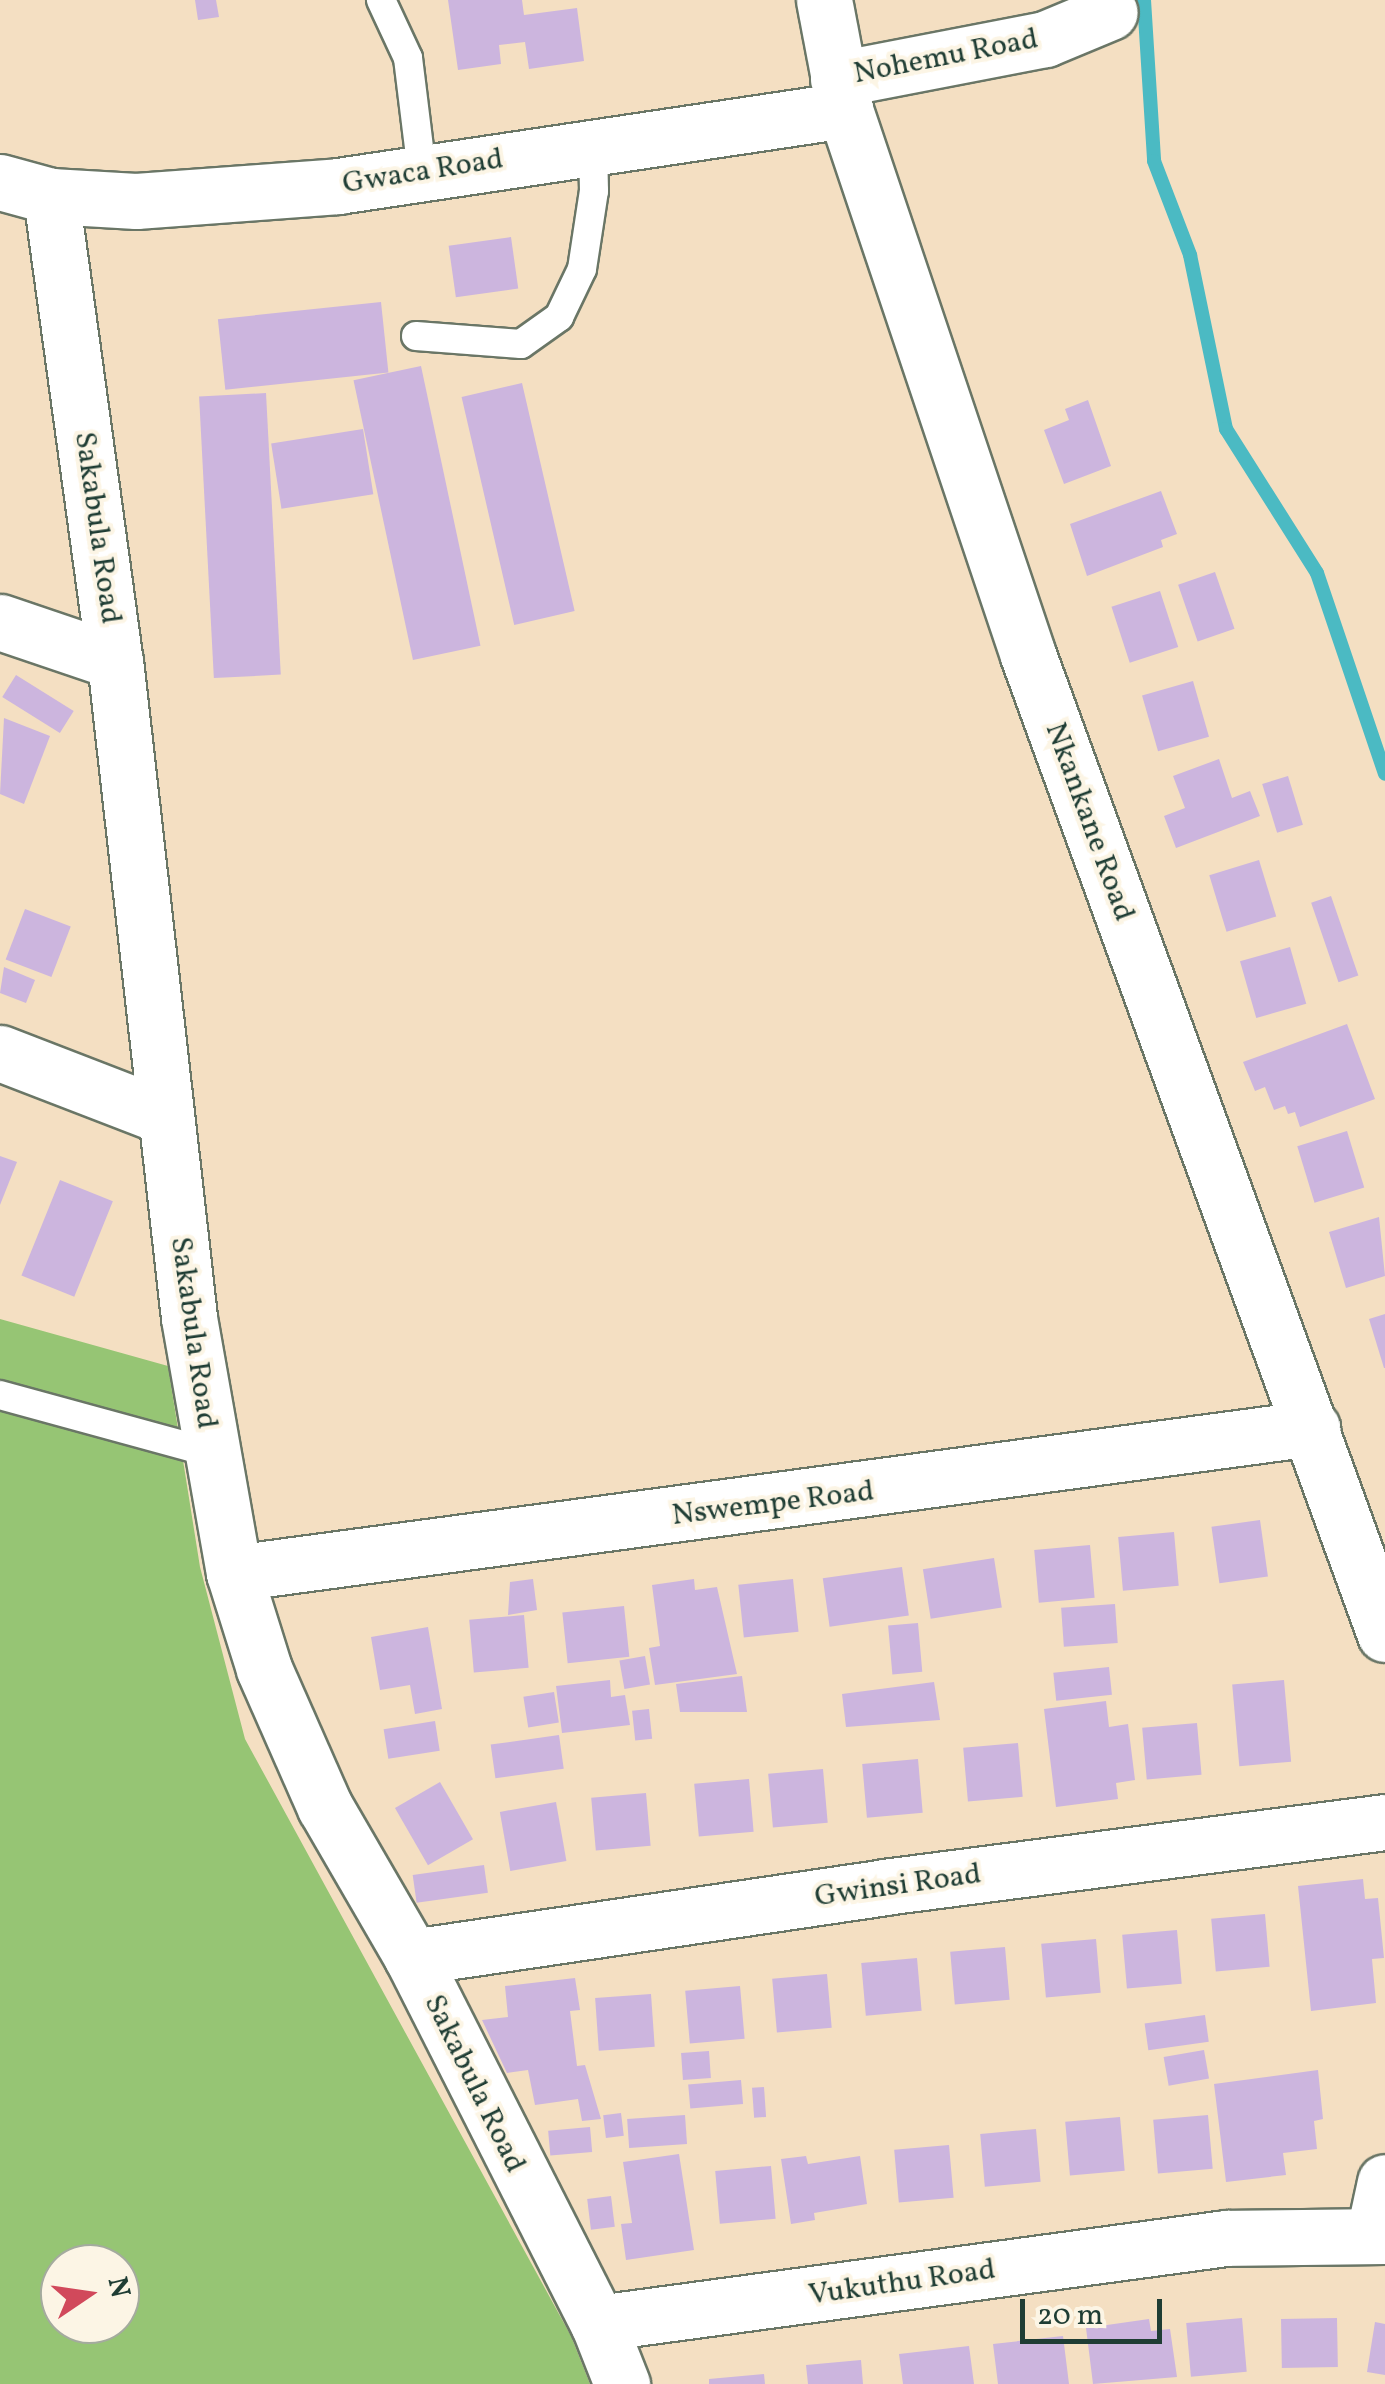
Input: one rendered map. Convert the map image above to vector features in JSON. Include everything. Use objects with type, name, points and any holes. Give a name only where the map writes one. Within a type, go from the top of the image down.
[{"type":"street","name":"Nkankane Road","points":[[824,0],[842,94],[1028,655],[1385,1634]]},
{"type":"street","name":"Nohemu Road","points":[[842,94],[1045,39],[1110,12]]},
{"type":"street","name":"Gwaca Road","points":[[26,189],[136,201],[338,186],[593,145],[842,94]]},
{"type":"street","name":"Sakabula Road","points":[[26,189],[115,661],[163,1116],[212,1454],[234,1573],[264,1669],[325,1807],[412,1958],[598,2322],[622,2384]]},
{"type":"street","points":[[0,622],[115,661]]},
{"type":"street","points":[[0,1053],[163,1116]]},
{"type":"street","name":"Nswempe Road","points":[[234,1573],[1312,1428]]},
{"type":"street","name":"Gwinsi Road","points":[[412,1958],[884,1887],[1385,1822]]},
{"type":"street","name":"Vukuthu Road","points":[[598,2322],[1381,2217]]},
{"type":"lane","points":[[381,0],[408,58],[422,172]]},
{"type":"lane","points":[[416,336],[522,344],[559,317],[582,269],[594,192],[593,145]]},
{"type":"lane","points":[[0,1395],[212,1454]]},
{"type":"green space","points":[[0,1319],[168,1366],[200,1567],[245,1739],[571,2336],[590,2384],[0,2384]]},
{"type":"building","points":[[195,0],[216,0],[219,17],[198,20]]},
{"type":"building","points":[[448,0],[522,0],[524,15],[577,8],[584,61],[529,69],[525,42],[499,45],[501,64],[458,70]]},
{"type":"building","points":[[511,237],[518,288],[456,297],[449,246]]},
{"type":"building","points":[[381,302],[388,373],[225,390],[218,319]]},
{"type":"building","points":[[421,366],[480,646],[413,660],[354,380]]},
{"type":"building","points":[[522,383],[575,611],[514,625],[462,397]]},
{"type":"building","points":[[266,393],[281,675],[214,678],[199,397]]},
{"type":"building","points":[[1088,400],[1111,466],[1064,484],[1044,430],[1069,420],[1065,409]]},
{"type":"building","points":[[363,429],[373,494],[281,509],[271,444]]},
{"type":"building","points":[[1161,491],[1177,534],[1161,540],[1163,547],[1087,576],[1070,524]]},
{"type":"building","points":[[1215,572],[1235,629],[1198,641],[1178,585]]},
{"type":"building","points":[[1160,591],[1178,647],[1130,663],[1111,607]]},
{"type":"building","points":[[16,675],[74,711],[60,733],[2,697]]},
{"type":"building","points":[[1193,681],[1209,737],[1158,751],[1142,696]]},
{"type":"building","points":[[4,718],[50,736],[24,804],[0,794]]},
{"type":"building","points":[[1219,759],[1232,798],[1250,791],[1260,816],[1176,848],[1164,816],[1185,808],[1173,776]]},
{"type":"building","points":[[1288,776],[1303,825],[1277,833],[1262,784]]},
{"type":"building","points":[[1259,860],[1276,916],[1227,932],[1209,875]]},
{"type":"building","points":[[1331,896],[1358,975],[1338,982],[1311,903]]},
{"type":"building","points":[[25,909],[71,927],[51,977],[6,959]]},
{"type":"building","points":[[1290,947],[1306,1004],[1256,1018],[1240,961]]},
{"type":"building","points":[[4,967],[35,980],[26,1003],[0,993]]},
{"type":"building","points":[[1347,1024],[1375,1099],[1300,1127],[1295,1112],[1288,1114],[1285,1106],[1274,1110],[1265,1087],[1255,1091],[1243,1062]]},
{"type":"building","points":[[1347,1131],[1364,1187],[1315,1203],[1297,1146]]},
{"type":"building","points":[[0,1156],[17,1162],[0,1205]]},
{"type":"building","points":[[60,1180],[113,1201],[74,1297],[21,1275]]},
{"type":"building","points":[[1379,1217],[1385,1276],[1346,1288],[1329,1232]]},
{"type":"building","points":[[1385,1314],[1385,1368],[1384,1368],[1369,1319]]},
{"type":"building","points":[[1260,1520],[1268,1576],[1219,1583],[1211,1527]]},
{"type":"building","points":[[1174,1532],[1179,1586],[1123,1591],[1118,1537]]},
{"type":"building","points":[[1090,1545],[1095,1598],[1039,1603],[1034,1550]]},
{"type":"building","points":[[994,1558],[1002,1607],[931,1619],[923,1569]]},
{"type":"building","points":[[902,1567],[909,1616],[830,1627],[823,1578]]},
{"type":"building","points":[[533,1579],[537,1610],[508,1615],[510,1582]]},
{"type":"building","points":[[694,1579],[695,1590],[717,1587],[737,1674],[655,1685],[649,1648],[660,1646],[652,1585]]},
{"type":"building","points":[[793,1579],[799,1632],[744,1637],[738,1585]]},
{"type":"building","points":[[1115,1604],[1118,1643],[1064,1647],[1061,1608]]},
{"type":"building","points":[[624,1606],[629,1657],[568,1663],[562,1612]]},
{"type":"building","points":[[524,1615],[529,1668],[474,1673],[469,1620]]},
{"type":"building","points":[[918,1623],[922,1672],[892,1674],[888,1626]]},
{"type":"building","points":[[428,1627],[442,1709],[415,1714],[410,1685],[380,1690],[371,1637]]},
{"type":"building","points":[[645,1656],[650,1685],[624,1689],[619,1661]]},
{"type":"building","points":[[1109,1667],[1112,1695],[1056,1701],[1053,1673]]},
{"type":"building","points":[[742,1676],[747,1712],[680,1712],[676,1684]]},
{"type":"building","points":[[610,1680],[611,1697],[625,1695],[630,1725],[562,1733],[556,1686]]},
{"type":"building","points":[[1284,1680],[1291,1762],[1239,1766],[1232,1685]]},
{"type":"building","points":[[934,1682],[940,1720],[846,1727],[842,1694]]},
{"type":"building","points":[[554,1692],[559,1723],[528,1727],[523,1697]]},
{"type":"building","points":[[1106,1701],[1109,1727],[1128,1724],[1135,1780],[1116,1783],[1118,1799],[1056,1807],[1044,1709]]},
{"type":"building","points":[[649,1709],[652,1739],[635,1741],[632,1711]]},
{"type":"building","points":[[435,1721],[440,1751],[388,1759],[384,1729]]},
{"type":"building","points":[[1197,1723],[1202,1775],[1147,1780],[1142,1728]]},
{"type":"building","points":[[559,1735],[564,1769],[495,1778],[491,1745]]},
{"type":"building","points":[[1018,1743],[1023,1797],[968,1802],[963,1748]]},
{"type":"building","points":[[918,1759],[923,1813],[867,1818],[862,1764]]},
{"type":"building","points":[[823,1769],[828,1823],[773,1828],[768,1774]]},
{"type":"building","points":[[749,1779],[754,1832],[699,1837],[694,1784]]},
{"type":"building","points":[[440,1782],[473,1839],[428,1865],[395,1808]]},
{"type":"building","points":[[646,1793],[651,1846],[596,1851],[591,1798]]},
{"type":"building","points":[[556,1802],[566,1861],[510,1871],[500,1812]]},
{"type":"building","points":[[484,1865],[488,1893],[417,1903],[413,1875]]},
{"type":"building","points":[[1363,1879],[1365,1899],[1378,1898],[1384,1958],[1372,1959],[1376,2003],[1311,2011],[1298,1886]]},
{"type":"building","points":[[1265,1914],[1270,1967],[1216,1972],[1211,1919]]},
{"type":"building","points":[[1177,1930],[1182,1984],[1127,1989],[1122,1935]]},
{"type":"building","points":[[1096,1939],[1101,1993],[1046,1998],[1041,1944]]},
{"type":"building","points":[[1005,1947],[1010,2000],[955,2005],[950,1952]]},
{"type":"building","points":[[917,1958],[922,2011],[866,2016],[861,1963]]},
{"type":"building","points":[[827,1974],[832,2028],[777,2033],[772,1979]]},
{"type":"building","points":[[575,1978],[580,2010],[570,2011],[577,2066],[585,2065],[601,2119],[582,2121],[578,2099],[535,2105],[528,2070],[507,2073],[482,2020],[508,2017],[505,1986]]},
{"type":"building","points":[[740,1986],[745,2039],[690,2044],[685,1991]]},
{"type":"building","points":[[651,1994],[655,2047],[599,2051],[595,1998]]},
{"type":"building","points":[[1205,2015],[1209,2042],[1148,2050],[1145,2023]]},
{"type":"building","points":[[1204,2050],[1209,2079],[1169,2086],[1164,2057]]},
{"type":"building","points":[[709,2051],[711,2078],[683,2080],[681,2053]]},
{"type":"building","points":[[1318,2070],[1323,2119],[1314,2121],[1317,2149],[1283,2153],[1286,2175],[1226,2182],[1214,2084]]},
{"type":"building","points":[[741,2080],[743,2104],[690,2109],[688,2085]]},
{"type":"building","points":[[764,2087],[766,2117],[754,2118],[752,2088]]},
{"type":"building","points":[[621,2113],[624,2136],[606,2138],[603,2115]]},
{"type":"building","points":[[685,2115],[687,2144],[629,2148],[627,2119]]},
{"type":"building","points":[[1208,2115],[1213,2169],[1158,2174],[1153,2120]]},
{"type":"building","points":[[1120,2117],[1125,2171],[1070,2176],[1065,2122]]},
{"type":"building","points":[[590,2127],[592,2152],[550,2156],[548,2131]]},
{"type":"building","points":[[1036,2129],[1041,2182],[985,2187],[980,2134]]},
{"type":"building","points":[[949,2145],[954,2198],[899,2203],[894,2150]]},
{"type":"building","points":[[679,2154],[694,2250],[626,2260],[621,2224],[632,2223],[623,2162]]},
{"type":"building","points":[[806,2156],[808,2164],[860,2156],[867,2204],[814,2213],[815,2220],[791,2224],[781,2159]]},
{"type":"building","points":[[771,2166],[776,2219],[720,2224],[715,2171]]},
{"type":"building","points":[[611,2196],[615,2227],[591,2230],[587,2199]]},
{"type":"building","points":[[1242,2318],[1247,2372],[1191,2377],[1186,2323]]},
{"type":"building","points":[[1337,2318],[1338,2367],[1282,2368],[1281,2319]]},
{"type":"building","points":[[1149,2319],[1151,2331],[1170,2329],[1177,2377],[1093,2384],[1086,2328]]},
{"type":"building","points":[[1375,2322],[1385,2324],[1385,2375],[1367,2372]]},
{"type":"building","points":[[1063,2336],[1069,2384],[998,2384],[993,2344]]},
{"type":"building","points":[[969,2346],[974,2384],[903,2384],[899,2354]]},
{"type":"building","points":[[861,2360],[863,2384],[808,2384],[806,2365]]},
{"type":"building","points":[[764,2374],[765,2384],[709,2384],[709,2379]]},
{"type":"waterway","points":[[1144,0],[1154,161],[1190,255],[1226,429],[1317,573],[1385,774]]}]
